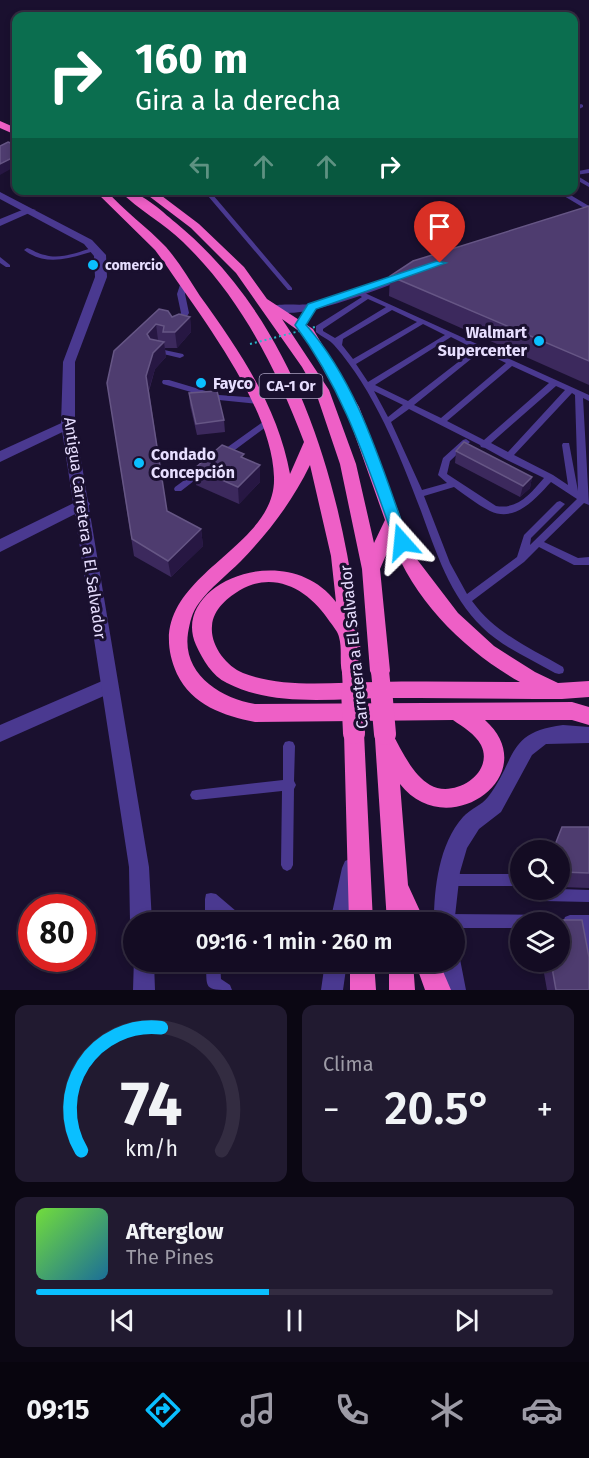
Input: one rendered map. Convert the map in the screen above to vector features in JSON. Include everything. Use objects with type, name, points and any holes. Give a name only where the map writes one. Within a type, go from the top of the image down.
[{"type":"highway","points":[[103,195],[125,219],[160,249],[224,338],[267,422],[283,477],[278,511]]},
{"type":"highway","name":"Carretera a El Salvador","points":[[130,195],[187,239],[237,296],[283,370],[304,415],[312,441],[339,544],[350,639],[358,839],[346,912]]},
{"type":"highway","name":"Carretera a El Salvador","points":[[158,195],[216,245],[240,270],[309,367],[322,390],[348,464],[370,569],[398,912]]},
{"type":"highway","points":[[260,298],[308,326],[352,407],[408,560],[422,583],[447,614],[505,663],[533,681],[562,691]]},
{"type":"highway","points":[[312,441],[297,480],[278,511],[191,599],[185,608],[177,642],[180,658],[190,679],[205,695],[234,712],[572,711],[589,716]]},
{"type":"highway","points":[[370,569],[394,518]]},
{"type":"highway","points":[[350,639],[334,612],[314,588],[300,580],[279,575],[259,576],[238,583],[219,594],[206,613],[201,633],[218,666],[235,678],[265,687],[312,690],[562,691],[589,689]]},
{"type":"highway","points":[[385,736],[400,768],[410,782],[424,794],[441,799],[457,798],[474,792],[487,781],[495,757],[491,741],[482,729],[457,712]]},
{"type":"highway","points":[[396,879],[408,912]]},
{"type":"highway","points":[[362,972],[363,990]]},
{"type":"highway","points":[[401,972],[402,990]]},
{"type":"highway","points":[[431,972],[438,990]]},
{"type":"street","points":[[0,195],[31,210],[96,249]]},
{"type":"street","points":[[0,223],[31,210]]},
{"type":"street","name":"Antigua Carretera a El Salvador","points":[[96,249],[100,255],[101,278],[69,362],[68,424],[139,867],[141,912]]},
{"type":"street","points":[[275,308],[312,307],[422,269]]},
{"type":"street","points":[[308,326],[312,307]]},
{"type":"street","points":[[0,456],[68,424]]},
{"type":"street","points":[[0,546],[82,504]]},
{"type":"street","points":[[0,734],[109,686]]},
{"type":"street","points":[[446,912],[449,880],[463,833],[471,822],[493,806],[523,749],[541,736],[555,733],[589,735]]},
{"type":"street","points":[[143,972],[144,990]]},
{"type":"street","points":[[332,990],[335,972]]},
{"type":"street","points":[[452,972],[455,990]]},
{"type":"lane","points":[[210,195],[290,289]]},
{"type":"lane","points":[[565,195],[589,209]]},
{"type":"lane","points":[[27,250],[43,259],[52,260],[96,249]]},
{"type":"lane","points":[[0,259],[8,266]]},
{"type":"lane","points":[[175,328],[185,314],[181,294],[184,282]]},
{"type":"lane","points":[[356,291],[589,398]]},
{"type":"lane","points":[[368,296],[319,328],[320,332],[336,342],[369,385],[388,421],[445,562],[465,601],[486,625],[559,670]]},
{"type":"lane","points":[[336,342],[392,307]]},
{"type":"lane","points":[[352,363],[423,321]]},
{"type":"lane","points":[[369,385],[451,334]]},
{"type":"lane","points":[[160,344],[155,350],[180,356]]},
{"type":"lane","points":[[388,421],[481,348]]},
{"type":"lane","points":[[441,422],[513,362]]},
{"type":"lane","points":[[166,382],[219,397],[258,401]]},
{"type":"lane","points":[[484,445],[555,382]]},
{"type":"lane","points":[[369,385],[408,407],[550,477],[582,497]]},
{"type":"lane","points":[[508,457],[575,391]]},
{"type":"lane","points":[[465,601],[539,543],[582,497],[575,391]]},
{"type":"lane","points":[[178,489],[267,422]]},
{"type":"lane","points":[[470,438],[446,460],[442,471],[446,479],[494,509],[510,511],[519,509],[550,477]]},
{"type":"lane","points":[[566,445],[582,497]]},
{"type":"lane","points":[[419,494],[453,484]]},
{"type":"lane","points":[[521,559],[527,537],[560,504]]},
{"type":"lane","points":[[539,543],[577,562],[589,561]]},
{"type":"lane","points":[[287,865],[289,746]]},
{"type":"lane","points":[[196,795],[290,785]]},
{"type":"lane","points":[[449,880],[510,880]]},
{"type":"lane","points":[[570,896],[589,896]]},
{"type":"lane","points":[[211,912],[211,899],[226,912]]},
{"type":"lane","points":[[465,922],[586,922],[589,955]]},
{"type":"lane","points":[[213,972],[214,983],[225,990]]},
{"type":"path","points":[[250,344],[308,326]]},
{"type":"building","points":[[8,142],[12,144],[12,158],[0,164],[0,146]]},
{"type":"building","name":"Walmart Supercenter","points":[[589,206],[589,361],[390,276],[413,261]]},
{"type":"building","name":"Condado Concepción","points":[[159,309],[168,311],[172,317],[179,314],[190,317],[175,332],[163,332],[164,326],[156,324],[147,334],[150,339],[164,342],[153,353],[146,376],[167,511],[201,529],[168,561],[132,539],[107,383],[114,351]]},
{"type":"building","points":[[217,391],[224,420],[196,424],[189,393]]},
{"type":"building","points":[[464,442],[532,477],[523,486],[456,451]]},
{"type":"building","points":[[222,445],[244,454],[241,457],[260,465],[238,487],[195,468]]},
{"type":"building","points":[[562,827],[589,827],[589,873],[570,872],[570,840],[557,840]]},
{"type":"building","points":[[570,920],[582,920],[589,957],[589,990],[556,990],[553,972],[570,972]]},
{"type":"place","name":"comercio","points":[[93,265]]},
{"type":"place","name":"Walmart Supercenter","points":[[539,341]]},
{"type":"place","name":"Fayco","points":[[201,383]]},
{"type":"place","name":"Condado Concepción","points":[[139,463]]},
{"type":"route","points":[[402,542],[352,407],[316,343],[300,325],[312,307],[440,263]]}]
